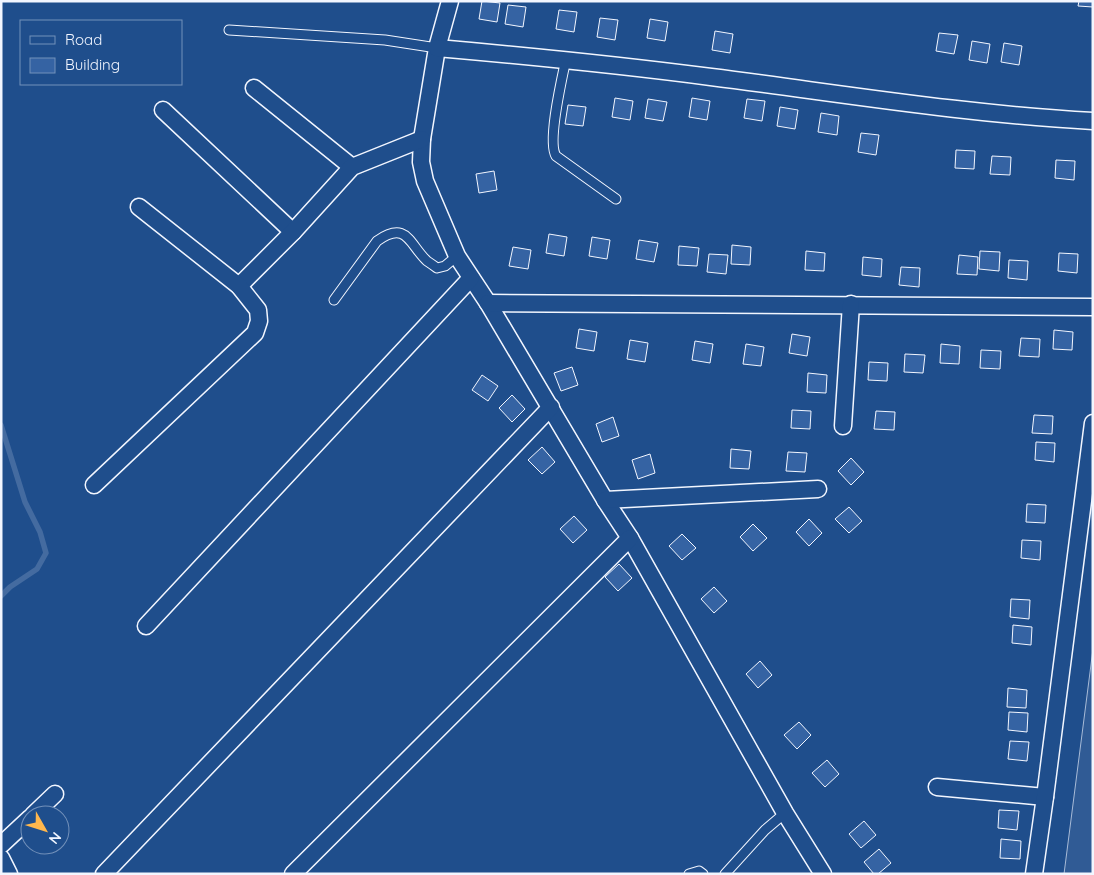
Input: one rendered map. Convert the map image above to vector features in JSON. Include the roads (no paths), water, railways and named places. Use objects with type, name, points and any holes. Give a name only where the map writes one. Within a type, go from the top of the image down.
[{"type":"street","points":[[450,1],[437,48],[422,139],[421,162],[425,182],[457,256],[488,303],[605,500],[630,538],[785,813],[822,874]]},
{"type":"street","points":[[437,48],[566,59],[711,76],[976,112],[1093,121]]},
{"type":"street","points":[[254,88],[352,167]]},
{"type":"street","points":[[163,110],[293,232]]},
{"type":"street","points":[[239,286],[293,232],[352,167],[422,139]]},
{"type":"street","points":[[94,485],[255,333],[259,321],[258,310],[239,286],[138,207]]},
{"type":"street","points":[[146,626],[471,278]]},
{"type":"street","points":[[488,303],[1093,307]]},
{"type":"street","points":[[843,426],[851,304]]},
{"type":"street","points":[[104,874],[551,407]]},
{"type":"street","points":[[1034,874],[1046,798],[1093,423]]},
{"type":"street","points":[[605,500],[818,489]]},
{"type":"street","points":[[293,874],[630,538]]},
{"type":"street","points":[[937,787],[1046,798]]},
{"type":"street","points":[[43,805],[55,794]]},
{"type":"street","points":[[1,845],[20,827]]},
{"type":"street","points":[[1,858],[9,874]]},
{"type":"lane","points":[[229,30],[385,40],[437,48]]},
{"type":"lane","points":[[566,59],[553,133],[553,151],[556,156],[616,199]]},
{"type":"lane","points":[[334,300],[377,240],[385,235],[395,232],[406,235],[426,260],[437,268],[445,266],[457,256]]},
{"type":"lane","points":[[725,874],[765,830],[785,813]]},
{"type":"lane","points":[[689,874],[699,871],[703,874]]},
{"type":"waterway","points":[[1,425],[25,502],[40,532],[46,553],[37,569],[10,587],[1,596]]}]
